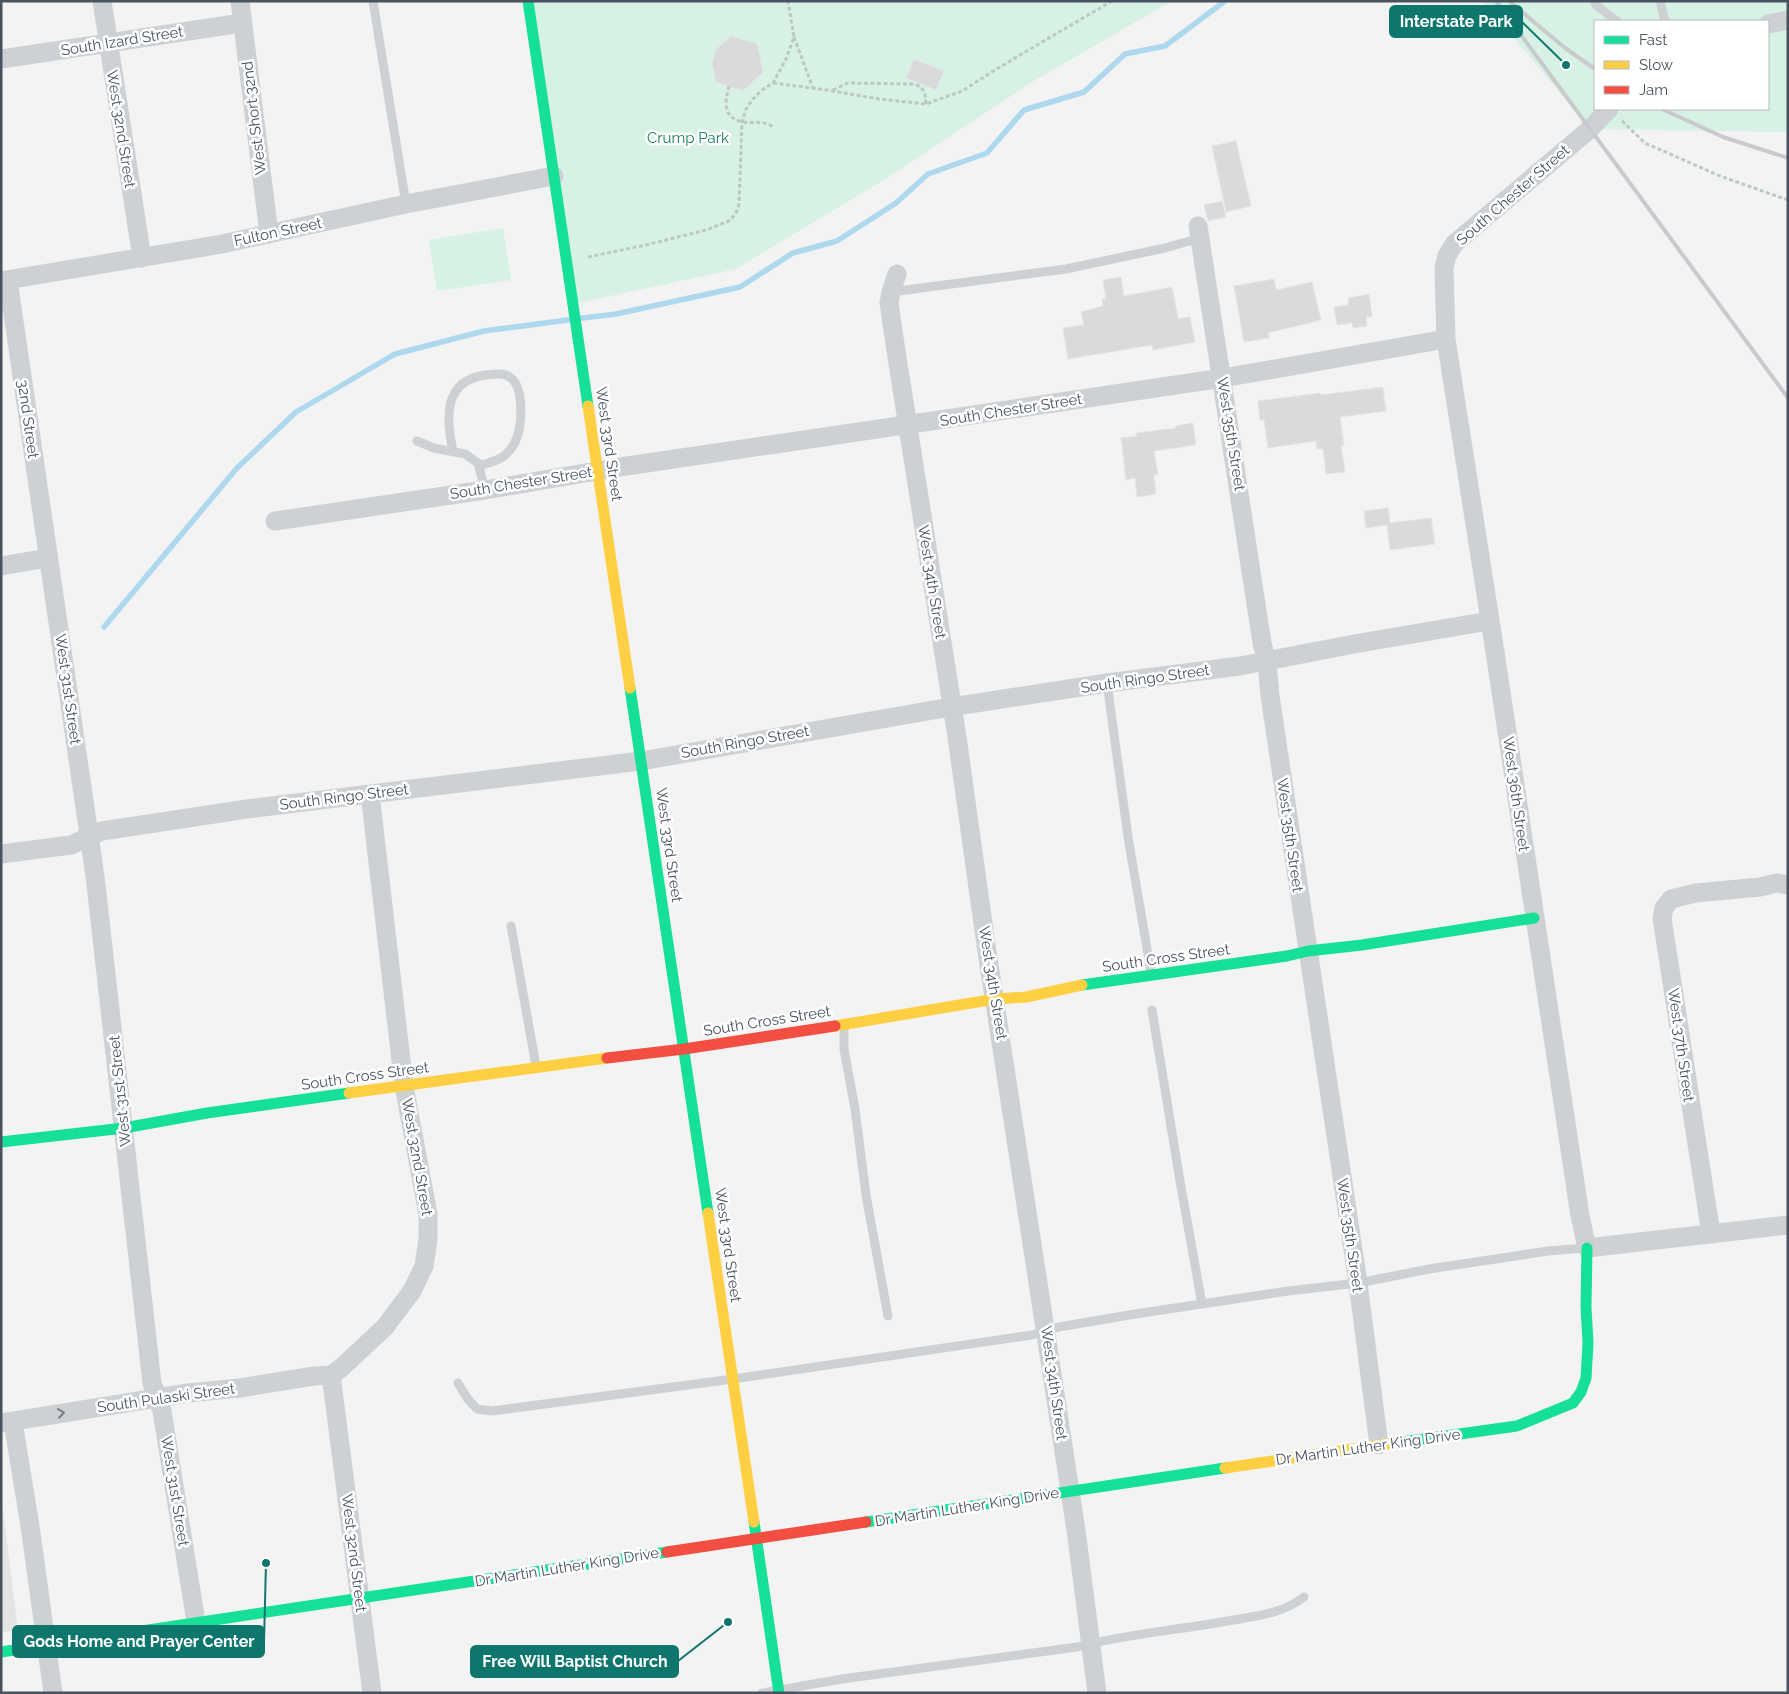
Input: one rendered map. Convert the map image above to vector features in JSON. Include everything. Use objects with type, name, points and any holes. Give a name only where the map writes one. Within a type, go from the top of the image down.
[{"type":"street","name":"West 32nd Street","points":[[102,1],[142,258]]},
{"type":"street","name":"West Short 32nd","points":[[240,1],[269,234]]},
{"type":"street","name":"West 33rd Street","points":[[528,1],[779,1691]]},
{"type":"street","points":[[1769,24],[1788,20]]},
{"type":"street","name":"South Izard Street","points":[[1,59],[242,23]]},
{"type":"street","name":"South Chester Street","points":[[275,521],[884,427],[906,426],[1223,378],[1446,339],[1444,268],[1447,256],[1454,244],[1590,129],[1613,112]]},
{"type":"street","name":"Fulton Street","points":[[5,280],[222,244],[406,204],[554,176]]},
{"type":"street","name":"West 35th Street","points":[[1199,232],[1223,378],[1262,644],[1267,662],[1271,706],[1358,1283],[1379,1445]]},
{"type":"street","name":"West 34th Street","points":[[897,274],[889,303],[906,426],[952,707],[1070,1491],[1097,1693]]},
{"type":"street","name":"32nd Street","points":[[5,280],[48,558]]},
{"type":"street","name":"West 36th Street","points":[[1446,339],[1580,1216],[1587,1248]]},
{"type":"street","points":[[1,566],[48,558]]},
{"type":"street","name":"West 31st Street","points":[[48,558],[90,837],[152,1383],[162,1411],[196,1622]]},
{"type":"street","name":"South Ringo Street","points":[[1,854],[70,845],[102,831],[247,808],[641,761],[952,707],[1107,683],[1267,662],[1354,644],[1489,621]]},
{"type":"street","name":"West 32nd Street","points":[[370,794],[404,1086],[428,1214],[428,1239],[424,1266],[412,1291],[385,1327],[332,1375],[372,1693]]},
{"type":"street","name":"West 37th Street","points":[[1711,1234],[1662,918],[1664,908],[1672,899],[1712,890],[1760,887],[1777,883],[1788,885]]},
{"type":"street","name":"South Cross Street","points":[[1,1142],[124,1128],[206,1112],[684,1049],[844,1025],[995,999],[1026,998],[1084,985],[1534,918]]},
{"type":"street","points":[[1587,1248],[1788,1225]]},
{"type":"street","name":"Dr Martin Luther King Drive","points":[[1,1652],[1070,1491],[1517,1426],[1573,1403],[1581,1392],[1586,1378],[1588,1343],[1586,1307],[1587,1248]]},
{"type":"street","name":"South Pulaski Street","points":[[7,1423],[46,1415],[188,1393],[332,1375]]},
{"type":"street","points":[[7,1423],[30,1526],[53,1693]]},
{"type":"lane","points":[[373,1],[406,204]]},
{"type":"lane","points":[[1594,1],[1596,6],[1616,20]]},
{"type":"lane","points":[[1660,1],[1665,20]]},
{"type":"lane","points":[[891,292],[1066,269],[1165,248],[1199,232]]},
{"type":"lane","points":[[453,451],[448,430],[448,418],[452,397],[458,387],[470,379],[480,376],[498,374],[512,378],[518,389],[521,402],[521,419],[517,437],[511,449],[502,458],[479,466]]},
{"type":"lane","points":[[417,441],[434,448],[465,454],[478,463],[485,490]]},
{"type":"lane","points":[[1107,683],[1128,837],[1152,975]]},
{"type":"lane","points":[[511,926],[536,1067]]},
{"type":"lane","points":[[1152,1010],[1202,1304]]},
{"type":"lane","points":[[844,1025],[844,1049],[855,1109],[866,1195],[888,1316]]},
{"type":"lane","points":[[458,1383],[477,1409],[492,1411],[733,1379],[1032,1335],[1059,1327],[1129,1314],[1358,1283],[1429,1269],[1548,1251],[1587,1248]]},
{"type":"lane","points":[[762,1693],[1077,1647],[1103,1640],[1193,1627],[1275,1612],[1294,1605],[1304,1597]]},
{"type":"path","points":[[788,1],[794,37],[813,88]]},
{"type":"path","points":[[773,83],[926,104],[962,91],[1112,1]]},
{"type":"path","points":[[585,258],[706,230],[730,221],[736,213],[739,204],[742,122],[746,109],[753,98],[773,83],[786,59],[794,37]]},
{"type":"path","points":[[832,91],[848,83],[915,84],[925,90],[926,104]]},
{"type":"path","points":[[729,86],[725,99],[726,108],[730,116],[742,122],[764,122],[774,128]]},
{"type":"path","points":[[1613,112],[1645,143],[1720,176],[1788,200]]},
{"type":"shaded area","points":[[1,1494],[18,1630],[1,1632]]},
{"type":"green space","name":"Crump Park","points":[[529,1],[1172,1],[1032,82],[884,180],[736,269],[573,304]]},
{"type":"green space","points":[[1483,1],[1788,1],[1788,132],[1590,129]]},
{"type":"green space","points":[[503,228],[511,280],[437,291],[429,240]]},
{"type":"building","points":[[731,36],[757,44],[763,72],[743,91],[716,82],[712,63],[715,50]]},
{"type":"building","points":[[914,59],[944,71],[936,90],[906,78]]},
{"type":"building","points":[[1236,141],[1251,206],[1226,212],[1212,146]]},
{"type":"building","points":[[1222,201],[1226,217],[1208,221],[1204,205]]},
{"type":"building","points":[[1121,277],[1124,296],[1172,287],[1178,319],[1190,317],[1195,342],[1153,350],[1152,345],[1068,359],[1063,328],[1084,325],[1081,312],[1103,306],[1102,299],[1106,299],[1103,280]]},
{"type":"building","points":[[1274,279],[1276,290],[1312,282],[1321,320],[1268,333],[1269,338],[1244,342],[1234,286]]},
{"type":"building","points":[[1369,294],[1372,316],[1366,317],[1367,326],[1353,328],[1352,323],[1337,325],[1334,307],[1349,305],[1348,298]]},
{"type":"building","points":[[1383,387],[1386,411],[1340,417],[1344,446],[1341,446],[1345,472],[1326,474],[1323,449],[1317,449],[1316,441],[1268,448],[1264,419],[1260,420],[1258,401]]},
{"type":"building","points":[[1193,423],[1196,445],[1154,451],[1158,475],[1154,475],[1156,494],[1137,497],[1135,478],[1126,480],[1121,438],[1137,436],[1136,433],[1176,428],[1175,426]]},
{"type":"building","points":[[1388,508],[1390,523],[1431,518],[1435,544],[1390,550],[1387,525],[1366,528],[1364,511]]},
{"type":"waterway","points":[[582,318],[616,314],[740,287],[793,253],[837,241],[896,203],[928,174],[987,153],[1024,110],[1084,92],[1125,54],[1165,46],[1225,1]]},
{"type":"waterway","points":[[104,627],[237,468],[296,412],[395,354],[484,331],[568,320]]},
{"type":"railway","points":[[1496,1],[1788,398]]},
{"type":"railway","points":[[1509,1],[1565,48],[1594,68]]},
{"type":"railway","points":[[1664,110],[1723,137],[1788,158]]},
{"type":"traffic: fast","points":[[528,1],[588,406]]},
{"type":"traffic: fast","points":[[630,688],[708,1213]]},
{"type":"traffic: fast","points":[[1082,985],[1534,918]]},
{"type":"traffic: fast","points":[[1,1142],[124,1128],[207,1113],[349,1093]]},
{"type":"traffic: fast","points":[[1402,1442],[1517,1426],[1573,1403],[1581,1392],[1586,1378],[1588,1343],[1586,1307],[1587,1248]]},
{"type":"traffic: fast","points":[[866,1522],[1225,1468]]},
{"type":"traffic: fast","points":[[754,1522],[779,1693]]},
{"type":"traffic: fast","points":[[1,1652],[667,1552]]},
{"type":"traffic: slow","points":[[588,406],[630,688]]},
{"type":"traffic: slow","points":[[835,1026],[995,999],[1026,997],[1082,985]]},
{"type":"traffic: slow","points":[[349,1093],[607,1058]]},
{"type":"traffic: slow","points":[[708,1213],[754,1522]]},
{"type":"traffic: slow","points":[[1225,1468],[1402,1442]]},
{"type":"traffic: jam","points":[[607,1058],[684,1049],[835,1026]]},
{"type":"traffic: jam","points":[[667,1552],[866,1522]]},
{"type":"place","name":"Interstate Park","points":[[1566,65]]},
{"type":"place","name":"Gods Home and Prayer Center","points":[[266,1563]]},
{"type":"place","name":"Free Will Baptist Church","points":[[728,1622]]}]
